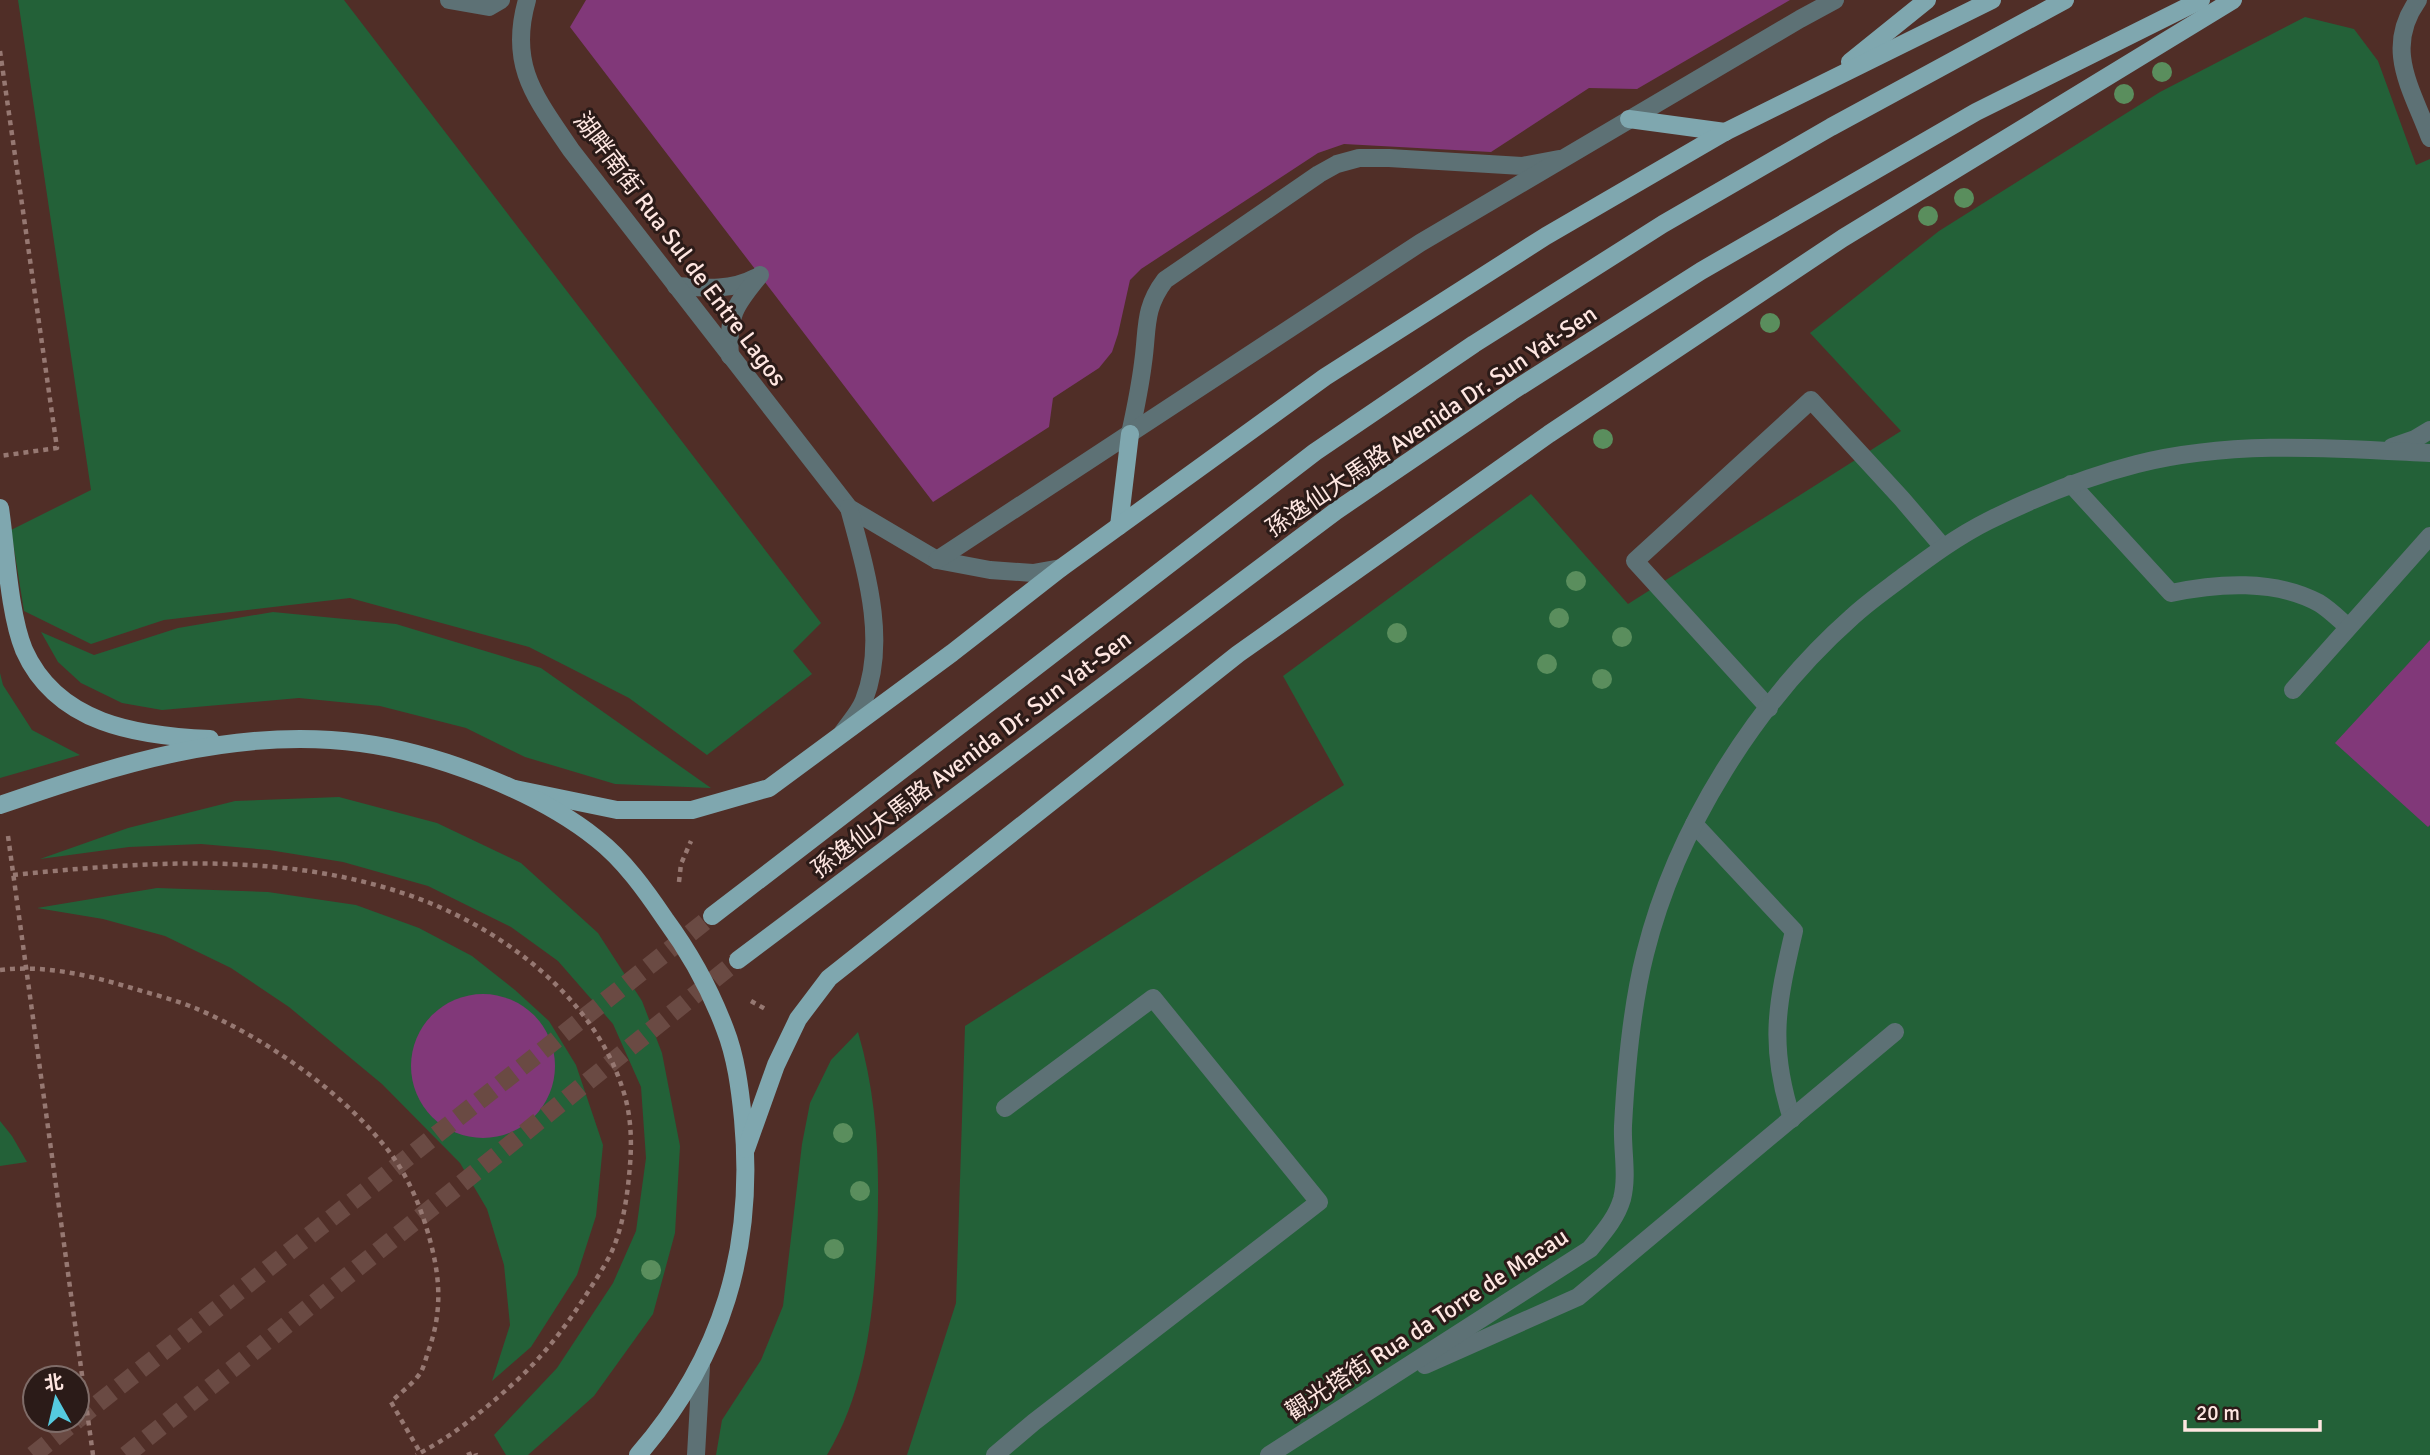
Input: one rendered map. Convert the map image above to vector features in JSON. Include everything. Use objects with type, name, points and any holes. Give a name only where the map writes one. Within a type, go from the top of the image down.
[{"type":"main road","points":[[1816,87],[1927,0]]},
{"type":"main road","points":[[514,789],[617,810],[692,810],[769,788],[1061,568],[1337,369],[1546,236],[1725,132],[1993,0]]},
{"type":"main road","name":"孫逸仙大馬路 Avenida Dr. Sun Yat-Sen","points":[[712,916],[1315,452],[1462,351],[1663,224],[1830,127],[2065,0]]},
{"type":"main road","name":"孫逸仙大馬路 Avenida Dr. Sun Yat-Sen","points":[[738,960],[1336,511],[1511,392],[1701,271],[1976,112],[2201,0]]},
{"type":"main road","points":[[746,1149],[781,1054],[799,1019],[829,978],[1238,654],[1549,434],[1843,237],[2234,0]]},
{"type":"main road","points":[[1629,120],[1725,132]]},
{"type":"main road","points":[[1119,526],[1130,434]]},
{"type":"main road","points":[[0,508],[15,613],[24,649],[40,676],[57,696],[79,713],[139,732],[178,738],[287,738],[362,743],[462,769],[514,789],[565,815],[600,841],[642,886],[701,972],[727,1032],[740,1088],[746,1149],[744,1208],[737,1259],[727,1302],[701,1366],[638,1455]]},
{"type":"main road","points":[[2,804],[70,780],[140,760],[204,747],[287,738]]},
{"type":"street","points":[[449,0],[489,6],[501,0]]},
{"type":"street","name":"湖畔南街 Rua Sul de Entre Lagos","points":[[527,0],[522,16],[520,56],[535,96],[571,150],[849,508],[937,561],[990,570],[1033,573],[1061,568]]},
{"type":"street","points":[[937,561],[1420,243],[1835,0]]},
{"type":"street","points":[[2418,0],[2407,15],[2401,36],[2400,58],[2430,138]]},
{"type":"street","points":[[1130,434],[1143,364],[1146,315],[1154,295],[1165,280],[1319,174],[1337,164],[1359,158],[1522,166],[1568,156]]},
{"type":"street","points":[[676,286],[733,287],[760,275],[742,296],[734,311],[728,330],[730,356]]},
{"type":"street","points":[[1769,708],[1635,561],[1811,400],[1943,547]]},
{"type":"street","points":[[2383,451],[2430,430]]},
{"type":"street","name":"觀光塔街 Rua da Torre de Macau","points":[[1269,1455],[1590,1249],[1611,1224],[1622,1198],[1626,1074],[1645,954],[1667,887],[1694,824],[1727,768],[1769,708],[1806,663],[1852,617],[1943,547],[1986,521],[2071,484],[2140,464],[2195,454],[2260,448],[2430,453]]},
{"type":"street","points":[[2071,484],[2171,593],[2203,586],[2246,584],[2284,591],[2319,603],[2348,627]]},
{"type":"street","name":"湖畔南街 Rua Sul de Entre Lagos","points":[[839,737],[864,702],[873,664],[873,616],[849,508]]},
{"type":"street","points":[[2293,690],[2430,536]]},
{"type":"street","points":[[1694,824],[1794,931],[1777,1011],[1776,1051],[1781,1086],[1792,1119]]},
{"type":"street","points":[[995,1455],[1319,1202],[1153,998],[1005,1108]]},
{"type":"street","points":[[1372,1388],[1578,1297],[1895,1032]]},
{"type":"street","points":[[696,1455],[701,1366]]},
{"type":"path","points":[[0,51],[57,448],[0,456]]},
{"type":"path","points":[[2,804],[93,1455]]},
{"type":"path","points":[[0,970],[26,967],[62,971],[104,980],[196,1009],[283,1056],[355,1115],[384,1144],[408,1181],[427,1227],[437,1267],[439,1307],[432,1341],[421,1372],[391,1402],[419,1454],[492,1403],[540,1359],[574,1315],[616,1241],[626,1206],[632,1140],[624,1091],[595,1029],[554,982],[504,941],[430,903],[362,881],[285,867],[142,864],[13,875]]},
{"type":"path","points":[[467,1455],[475,1451],[477,1455]]},
{"type":"green space","points":[[18,0],[344,0],[821,623],[793,651],[812,674],[707,755],[629,698],[529,647],[350,598],[164,620],[91,644],[24,611],[11,530],[91,490]]},
{"type":"green space","points":[[2305,17],[2354,29],[2378,61],[2416,165],[2430,159],[2430,1455],[907,1455],[956,1303],[965,1026],[1344,785],[1283,676],[1531,494],[1628,604],[1901,431],[1810,333],[1939,231],[2160,92]]},
{"type":"green space","points":[[273,612],[396,624],[541,668],[711,788],[615,784],[525,757],[466,728],[380,706],[299,698],[162,710],[122,703],[81,683],[58,662],[41,632],[94,655],[178,628]]},
{"type":"green space","points":[[0,673],[3,685],[32,730],[80,755],[0,778]]},
{"type":"green space","points":[[339,797],[437,823],[521,863],[598,933],[642,1001],[662,1053],[680,1146],[675,1233],[653,1314],[594,1396],[528,1455],[506,1455],[494,1435],[557,1368],[613,1283],[636,1231],[646,1158],[641,1087],[613,1024],[558,961],[511,927],[428,886],[343,862],[269,850],[201,844],[129,847],[40,859],[128,828],[235,801]]},
{"type":"green space","points":[[157,888],[268,892],[356,905],[419,928],[472,956],[549,1021],[576,1065],[603,1145],[596,1216],[577,1275],[531,1347],[492,1381],[510,1325],[504,1265],[487,1209],[460,1163],[382,1084],[289,1007],[231,968],[165,936],[103,919],[37,908]]},
{"type":"green space","points":[[858,1032],[874,1109],[878,1213],[870,1322],[866,1350],[851,1404],[827,1455],[716,1455],[722,1420],[761,1360],[783,1306],[802,1144],[810,1103],[831,1060]]},
{"type":"green space","points":[[0,1121],[12,1136],[27,1162],[0,1166]]},
{"type":"building","points":[[586,0],[1790,0],[1637,89],[1589,88],[1491,152],[1344,144],[1318,153],[1141,269],[1130,280],[1112,352],[1099,368],[1053,398],[1049,427],[933,502],[570,27]]},
{"type":"building","points":[[2430,640],[2430,825],[2428,827],[2335,743]]},
{"type":"building","points":[[483,994],[511,1000],[534,1015],[549,1038],[555,1066],[549,1094],[534,1117],[511,1132],[483,1138],[455,1132],[432,1117],[417,1094],[411,1066],[417,1038],[432,1015],[455,1000]]},
{"type":"tunnel","points":[[91,1409],[712,916]]},
{"type":"tunnel","points":[[126,1455],[738,960]]},
{"type":"tunnel","points":[[33,1455],[59,1434]]}]
